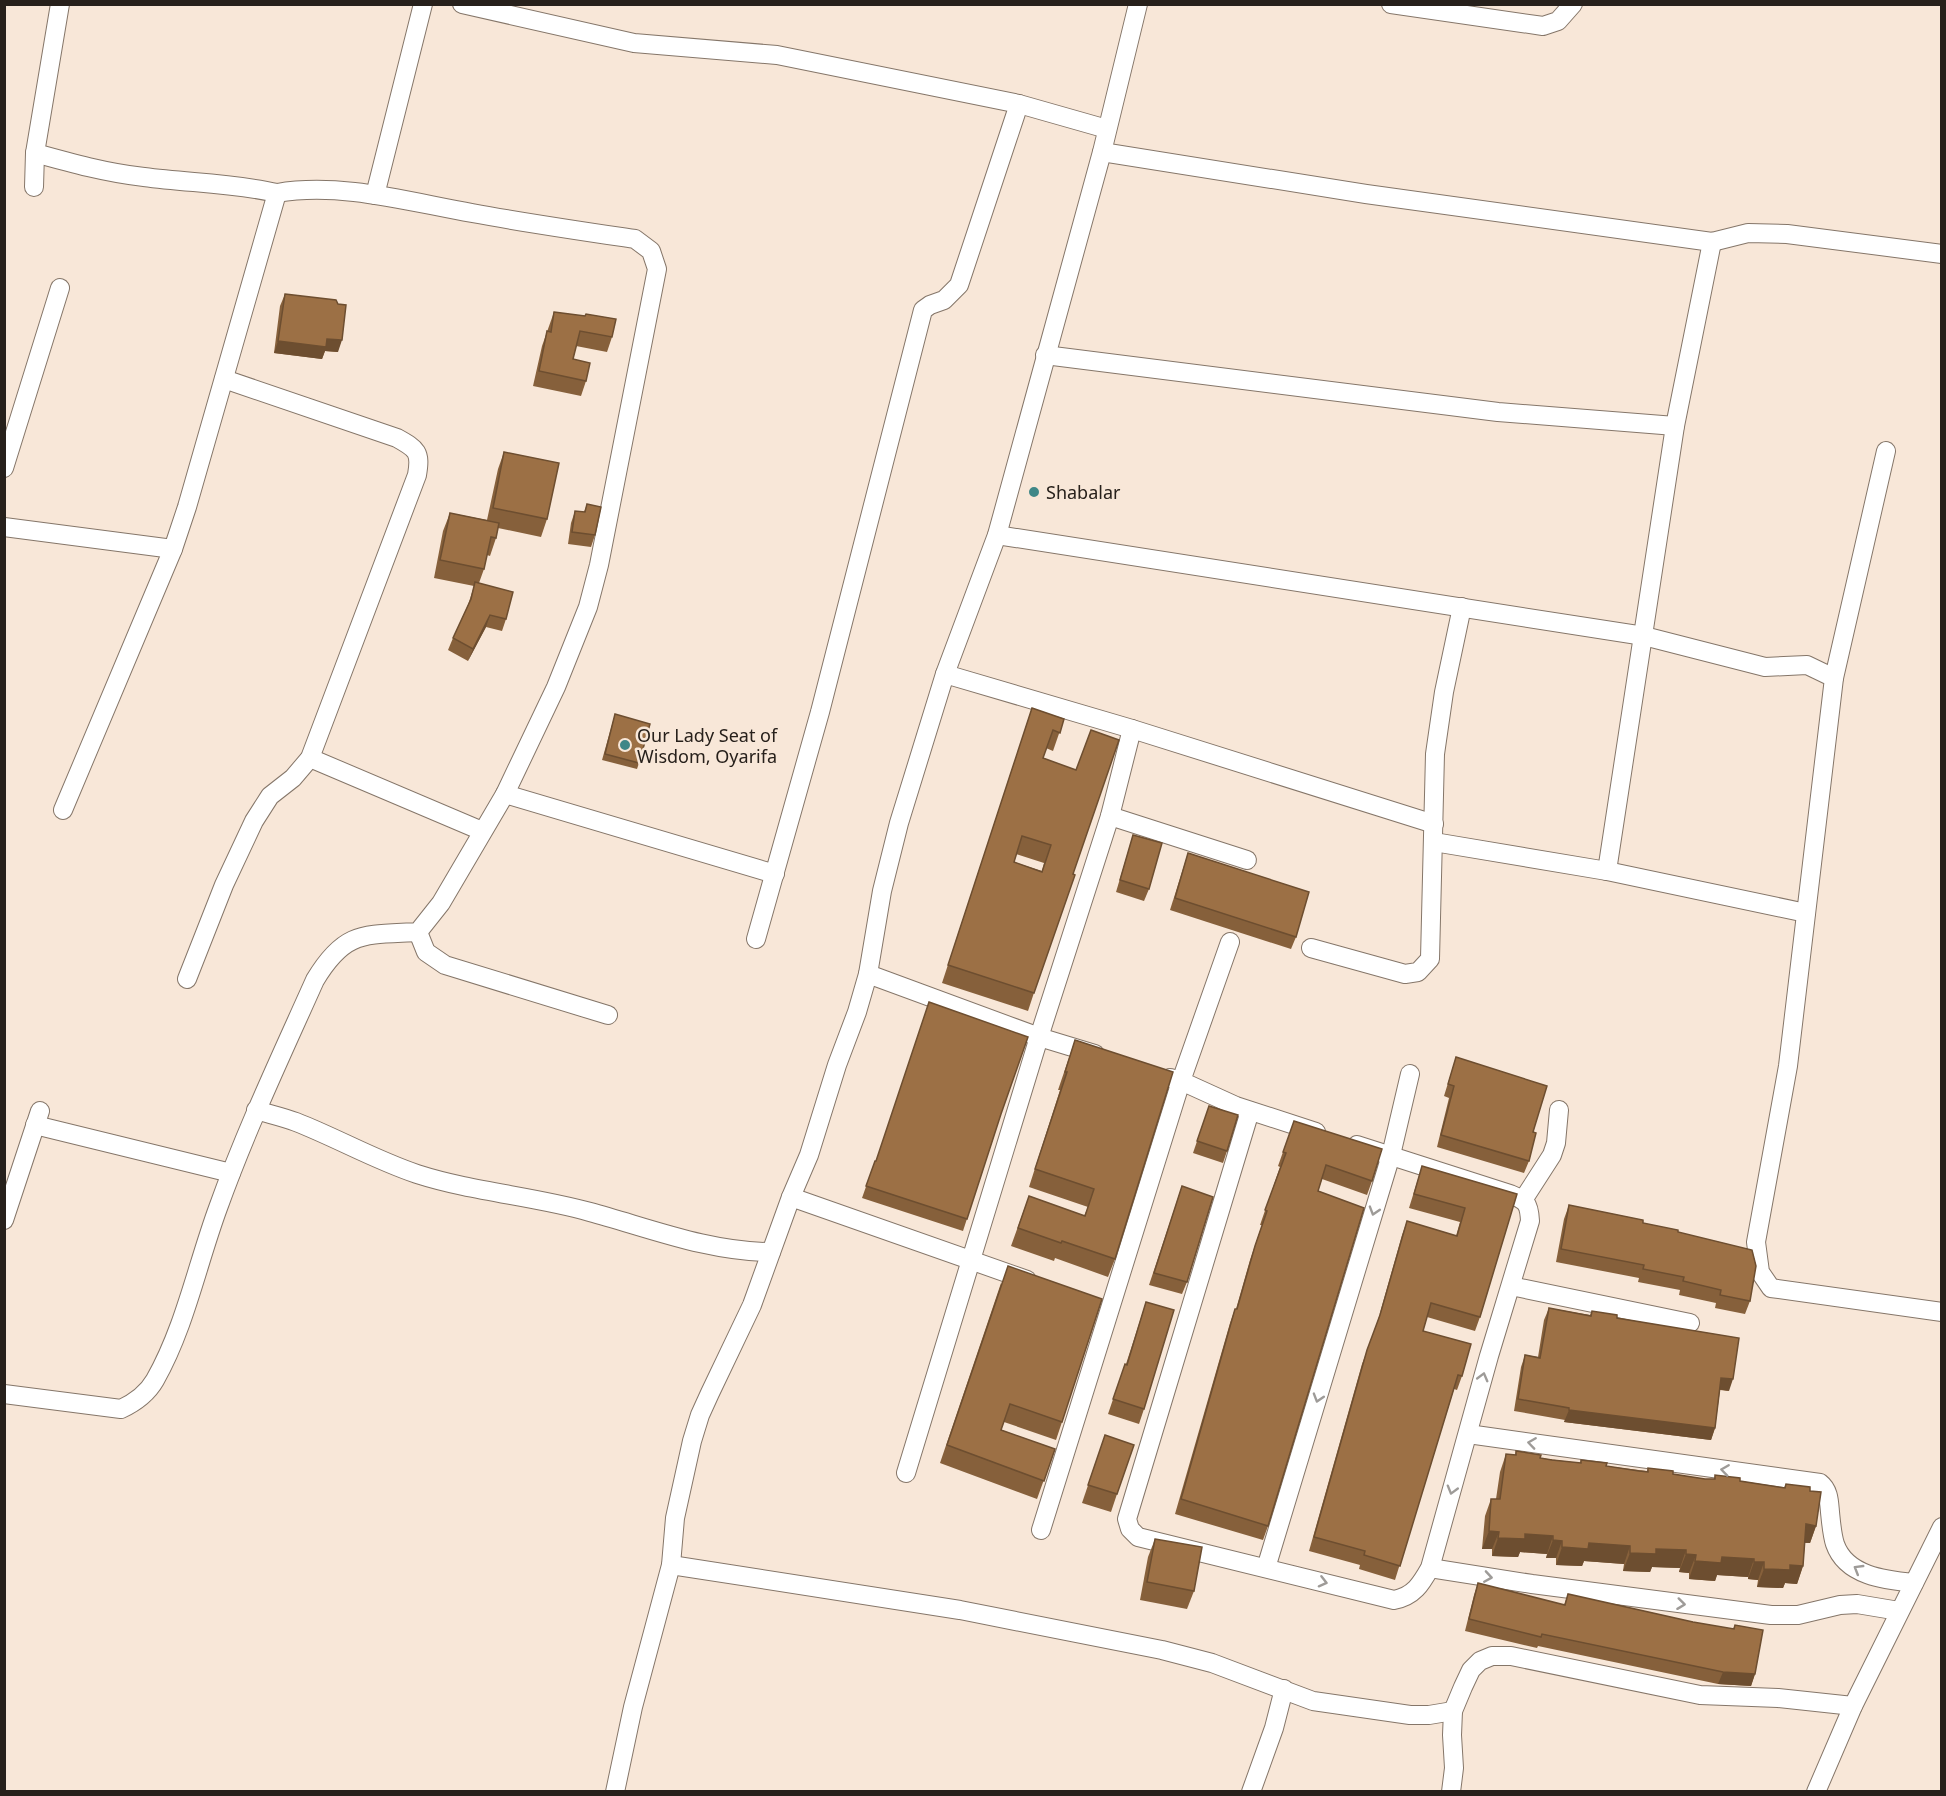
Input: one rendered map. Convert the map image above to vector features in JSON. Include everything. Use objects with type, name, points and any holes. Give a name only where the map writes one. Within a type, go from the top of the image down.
[{"type":"street","points":[[34,187],[35,153],[60,4]]},
{"type":"street","points":[[375,195],[423,4]]},
{"type":"street","points":[[462,4],[634,43],[777,55],[1019,104],[1107,129]]},
{"type":"street","points":[[615,1791],[633,1707],[671,1565],[676,1508],[700,1415],[742,1329],[809,1155],[868,974],[882,891],[898,823],[945,674],[997,536],[1102,152],[1138,4]]},
{"type":"street","points":[[1391,4],[1543,26],[1558,21],[1573,4]]},
{"type":"street","points":[[756,939],[823,700],[923,310],[944,300],[959,285],[1019,104]]},
{"type":"street","points":[[1102,152],[1366,194],[1712,242],[1748,233],[1787,234],[1941,254]]},
{"type":"street","points":[[4,1394],[122,1410],[139,1401],[154,1382],[176,1336],[231,1173],[256,1110],[315,980],[328,958],[343,945],[359,937],[418,932],[441,903],[505,794],[556,687],[588,607],[657,269],[651,251],[635,239],[500,218],[375,195],[302,189],[277,193],[220,183],[102,171],[35,153]]},
{"type":"street","points":[[63,810],[172,549],[187,507],[277,193]]},
{"type":"street","points":[[1607,871],[1675,426],[1712,242]]},
{"type":"street","points":[[4,468],[60,288]]},
{"type":"street","points":[[1045,355],[1498,412],[1675,426]]},
{"type":"street","points":[[187,979],[254,821],[270,796],[293,778],[310,758],[417,475],[420,459],[413,447],[398,438],[224,379]]},
{"type":"street","points":[[1887,451],[1834,678],[1788,1066],[1756,1242],[1760,1272],[1771,1288],[1941,1312]]},
{"type":"street","points":[[4,527],[172,549]]},
{"type":"street","points":[[997,536],[1644,636],[1766,667],[1807,665],[1834,678]]},
{"type":"street","points":[[1311,948],[1405,974],[1418,972],[1430,959],[1435,754],[1444,692],[1462,607]]},
{"type":"street","points":[[945,674],[1132,729],[1434,833],[1806,913]]},
{"type":"street","points":[[906,1473],[1039,1037],[1110,816],[1132,729]]},
{"type":"street","points":[[310,758],[482,831]]},
{"type":"street","points":[[505,794],[776,874]]},
{"type":"street","points":[[1110,816],[1247,861]]},
{"type":"street","points":[[418,932],[426,952],[445,965],[608,1016]]},
{"type":"street","points":[[1041,1530],[1181,1081],[1230,942]]},
{"type":"street","points":[[868,974],[1039,1037],[1116,1061]]},
{"type":"street","points":[[1149,1071],[1181,1081],[1203,1093],[1250,1111],[1391,1155],[1523,1200],[1529,1206],[1530,1221],[1489,1356],[1430,1568],[1418,1588],[1405,1598],[1394,1599],[1138,1537],[1130,1529],[1127,1519],[1250,1111]]},
{"type":"street","points":[[1266,1568],[1391,1155],[1410,1074]]},
{"type":"street","points":[[256,1110],[294,1121],[397,1166],[436,1179],[589,1211],[662,1233],[717,1246],[747,1252],[771,1252]]},
{"type":"street","points":[[1523,1200],[1552,1155],[1556,1143],[1559,1110]]},
{"type":"street","points":[[4,1220],[38,1118],[231,1173]]},
{"type":"street","points":[[791,1197],[1046,1287]]},
{"type":"street","points":[[1511,1286],[1690,1323]]},
{"type":"street","points":[[1089,1302],[1110,1310]]},
{"type":"street","points":[[1468,1434],[1820,1483],[1829,1496],[1835,1545],[1849,1564],[1864,1574],[1887,1580],[1914,1583]]},
{"type":"street","points":[[1816,1791],[1853,1706],[1941,1527]]},
{"type":"street","points":[[671,1565],[960,1610],[1162,1650],[1212,1663],[1313,1701],[1410,1715],[1430,1715],[1453,1711]]},
{"type":"street","points":[[1430,1568],[1554,1587],[1771,1615],[1798,1615],[1840,1605],[1857,1604],[1899,1611]]},
{"type":"street","points":[[1451,1791],[1454,1768],[1453,1711],[1471,1670],[1480,1660],[1492,1656],[1512,1656],[1701,1695],[1779,1698],[1853,1706]]},
{"type":"street","points":[[1251,1791],[1274,1728],[1284,1689]]},
{"type":"building","points":[[285,294],[336,300],[338,304],[346,305],[342,340],[327,339],[326,347],[278,341]]},
{"type":"building","points":[[554,312],[616,319],[612,337],[580,331],[573,359],[590,363],[586,381],[539,371],[547,331],[551,332]]},
{"type":"building","points":[[504,452],[559,463],[547,519],[493,508]]},
{"type":"building","points":[[587,504],[601,507],[595,535],[572,532],[575,511],[585,512]]},
{"type":"building","points":[[450,513],[499,523],[496,538],[491,537],[484,569],[440,560]]},
{"type":"building","points":[[475,582],[513,592],[506,619],[490,615],[473,649],[453,638],[471,599]]},
{"type":"building","points":[[1032,708],[1064,719],[1060,733],[1053,730],[1043,758],[1076,770],[1091,730],[1119,740],[1034,993],[948,965]],"holes":[[[1022,836],[1051,845],[1042,872],[1014,862]]]},
{"type":"building","name":"Our Lady Seat of Wisdom, Oyarifa","points":[[615,714],[650,724],[639,763],[605,754]]},
{"type":"building","points":[[1133,835],[1162,843],[1149,889],[1120,880]]},
{"type":"building","points":[[1188,853],[1309,892],[1296,937],[1175,898]]},
{"type":"building","points":[[929,1002],[1028,1037],[967,1219],[866,1186]]},
{"type":"building","points":[[1075,1040],[1173,1072],[1115,1259],[1018,1228],[1029,1196],[1085,1216],[1094,1189],[1035,1169],[1067,1072],[1065,1072]]},
{"type":"building","points":[[1456,1057],[1547,1086],[1533,1132],[1536,1133],[1529,1161],[1441,1135],[1454,1086],[1448,1084]]},
{"type":"building","points":[[1209,1106],[1238,1115],[1227,1151],[1197,1141]]},
{"type":"building","points":[[1294,1121],[1382,1149],[1372,1181],[1326,1165],[1318,1191],[1364,1208],[1268,1526],[1181,1499],[1235,1309],[1237,1309],[1267,1211],[1265,1210],[1286,1153],[1283,1152]]},
{"type":"building","points":[[1422,1166],[1517,1194],[1480,1317],[1431,1303],[1423,1331],[1471,1344],[1462,1376],[1458,1375],[1400,1566],[1364,1555],[1365,1551],[1314,1537],[1367,1350],[1380,1315],[1407,1221],[1457,1236],[1465,1208],[1414,1194]]},
{"type":"building","points":[[1182,1186],[1213,1197],[1187,1282],[1154,1273]]},
{"type":"building","points":[[1569,1205],[1643,1220],[1643,1223],[1752,1250],[1756,1266],[1750,1301],[1720,1295],[1721,1290],[1683,1281],[1684,1277],[1643,1269],[1644,1265],[1561,1249]]},
{"type":"building","points":[[1008,1266],[1102,1299],[1062,1422],[1010,1404],[1001,1430],[1055,1449],[1044,1481],[947,1445]]},
{"type":"building","points":[[1146,1302],[1174,1310],[1144,1409],[1113,1399],[1125,1364],[1127,1365]]},
{"type":"building","points":[[1549,1308],[1591,1316],[1592,1311],[1617,1315],[1617,1318],[1739,1338],[1733,1379],[1721,1378],[1715,1428],[1569,1410],[1569,1408],[1518,1399],[1525,1355],[1540,1358]]},
{"type":"building","points":[[1105,1435],[1134,1445],[1117,1494],[1088,1485]]},
{"type":"building","points":[[1516,1451],[1541,1455],[1540,1458],[1552,1460],[1607,1463],[1606,1466],[1639,1471],[1648,1472],[1648,1468],[1705,1479],[1715,1479],[1715,1475],[1785,1488],[1786,1484],[1810,1487],[1810,1491],[1821,1492],[1816,1526],[1806,1524],[1803,1566],[1790,1565],[1790,1570],[1764,1569],[1764,1562],[1754,1562],[1754,1559],[1722,1557],[1721,1563],[1695,1561],[1696,1555],[1686,1554],[1686,1550],[1656,1549],[1656,1554],[1630,1553],[1630,1546],[1589,1543],[1588,1549],[1562,1547],[1562,1541],[1553,1540],[1553,1536],[1525,1534],[1525,1539],[1498,1538],[1499,1532],[1489,1531],[1491,1499],[1500,1499],[1506,1454],[1516,1455]]},
{"type":"building","points":[[1155,1539],[1202,1547],[1194,1591],[1147,1582]]},
{"type":"building","points":[[1478,1583],[1565,1605],[1568,1594],[1693,1622],[1734,1629],[1735,1625],[1763,1630],[1755,1674],[1723,1672],[1542,1634],[1541,1637],[1469,1619]]},
{"type":"place","name":"Shabalar","points":[[1034,492]]},
{"type":"place","name":"Our Lady Seat of Wisdom, Oyarifa","points":[[625,745]]}]
